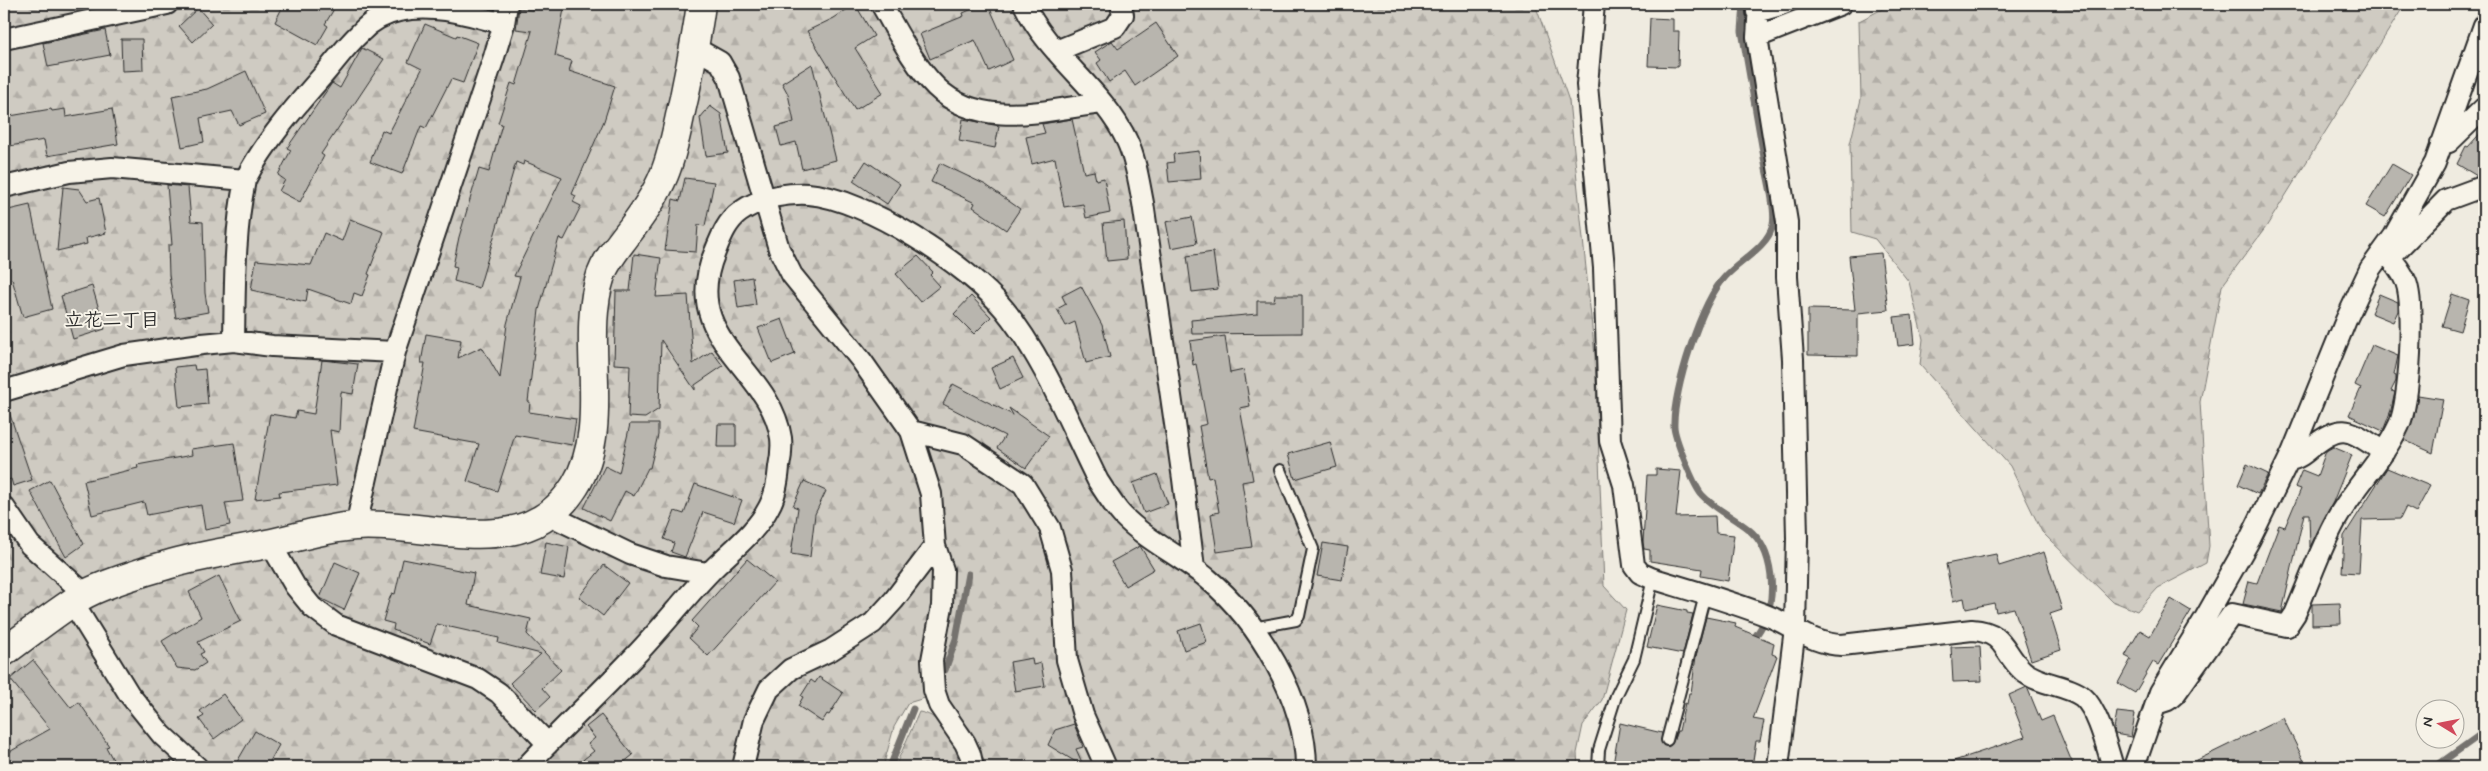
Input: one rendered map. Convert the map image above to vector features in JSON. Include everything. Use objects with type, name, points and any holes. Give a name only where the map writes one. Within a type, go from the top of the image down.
[{"type":"street","points":[[4,39],[167,4]]},
{"type":"street","points":[[356,526],[395,352],[504,24],[507,4]]},
{"type":"street","points":[[4,652],[79,598],[168,564],[356,526],[396,527],[452,534],[493,534],[526,526],[550,515],[564,501],[576,484],[586,462],[591,438],[593,330],[596,295],[602,272],[641,216],[664,175],[695,48],[701,4]]},
{"type":"street","points":[[881,4],[922,70],[936,86],[960,105],[973,110],[998,114],[1101,104]]},
{"type":"street","points":[[1024,4],[1056,51],[1101,104],[1127,141],[1141,194],[1183,479],[1194,568]]},
{"type":"street","points":[[1056,51],[1115,27],[1123,15],[1121,4]]},
{"type":"street","points":[[1594,4],[1587,85],[1604,268],[1610,441],[1624,485],[1634,565],[1640,573],[1653,579],[1754,610],[1788,624],[1810,638],[1826,645],[1842,645],[1972,630],[1985,631],[1998,637],[2024,671],[2034,678],[2082,696],[2097,721],[2113,767]]},
{"type":"street","points":[[1778,767],[1788,624],[1797,538],[1792,359],[1787,277],[1787,222],[1757,37],[1758,8],[1784,4]]},
{"type":"street","points":[[1757,37],[1841,4]]},
{"type":"street","points":[[234,341],[237,218],[245,180],[275,133],[313,86],[360,32],[379,18],[399,11],[424,8],[456,11],[504,24]]},
{"type":"street","points":[[2387,254],[2435,162],[2484,25]]},
{"type":"street","points":[[695,48],[724,66],[779,250],[792,275],[862,360],[911,431],[932,494],[935,546],[943,570],[944,587],[932,660],[934,690],[939,704],[965,742],[973,767]]},
{"type":"street","points":[[2441,144],[2449,142],[2484,108]]},
{"type":"street","points":[[4,187],[69,172],[112,168],[245,180]]},
{"type":"street","points":[[2134,767],[2160,692],[2250,539],[2288,460],[2346,320],[2370,269],[2446,200],[2484,186]]},
{"type":"street","points":[[526,767],[632,660],[708,573],[737,545],[769,507],[779,472],[780,435],[775,419],[762,395],[712,324],[708,308],[707,284],[709,268],[730,222],[740,212],[765,199],[785,195],[809,194],[850,205],[934,250],[975,278],[1005,310],[1030,347],[1111,501],[1136,528],[1194,568],[1212,583],[1253,628],[1273,659],[1296,711],[1303,736],[1306,767]]},
{"type":"street","points":[[2156,704],[2168,700],[2175,694],[2232,614],[2287,626],[2295,614],[2335,522],[2384,452],[2404,411],[2408,366],[2409,312],[2407,283],[2387,254]]},
{"type":"street","points":[[4,392],[124,355],[234,341],[272,346],[395,352]]},
{"type":"street","points":[[911,431],[964,444],[1023,484],[1050,528],[1062,570],[1067,660],[1083,715],[1106,767]]},
{"type":"street","points":[[2288,460],[2304,454],[2328,434],[2337,431],[2357,436],[2384,452]]},
{"type":"street","points":[[4,507],[30,546],[79,598],[129,694],[162,735],[197,767]]},
{"type":"street","points":[[550,515],[630,554],[666,566],[708,573]]},
{"type":"street","points":[[270,544],[295,586],[312,607],[336,625],[478,679],[499,693],[548,744]]},
{"type":"street","points":[[743,767],[754,720],[769,689],[791,670],[831,650],[873,622],[894,600],[935,546]]},
{"type":"lane","points":[[1253,628],[1296,620],[1299,616],[1313,549],[1280,470]]},
{"type":"lane","points":[[1598,767],[1599,750],[1616,696],[1634,659],[1653,579]]},
{"type":"lane","points":[[1667,740],[1705,595]]},
{"type":"green space","points":[[4,4],[1535,4],[1569,101],[1595,357],[1604,586],[1626,610],[1602,700],[1583,725],[1577,753],[1578,767],[961,767],[965,728],[928,697],[908,703],[894,727],[883,767],[4,767]]},
{"type":"green space","points":[[1892,4],[2405,4],[2266,227],[2222,286],[2200,402],[2209,546],[2206,563],[2158,588],[2137,611],[2112,601],[2042,532],[2010,466],[1920,365],[1923,339],[1909,282],[1875,239],[1852,232],[1850,144],[1861,99],[1859,21]]},
{"type":"green space","points":[[919,712],[932,716],[948,731],[957,751],[957,767],[895,767]]},
{"type":"building","points":[[284,4],[337,4],[325,24],[328,26],[317,45],[275,22]]},
{"type":"building","points":[[533,4],[565,4],[555,56],[572,61],[569,71],[615,86],[604,121],[572,194],[576,196],[573,202],[581,206],[564,240],[559,238],[539,310],[528,402],[530,402],[529,412],[576,419],[572,445],[515,435],[497,491],[467,481],[479,444],[413,432],[425,363],[421,363],[426,334],[461,340],[458,358],[482,347],[500,378],[507,324],[520,277],[514,276],[562,177],[524,161],[523,165],[516,162],[479,288],[454,281],[457,267],[453,266],[459,237],[479,169],[489,172],[502,124],[498,123],[511,83],[516,85],[532,31],[516,29],[519,8],[532,10]]},
{"type":"building","points":[[855,4],[874,36],[855,48],[883,93],[855,110],[807,31],[834,18]]},
{"type":"building","points":[[988,4],[1013,60],[989,71],[975,40],[930,59],[920,34],[964,16],[963,13]]},
{"type":"building","points":[[198,8],[212,24],[193,42],[179,26]]},
{"type":"building","points":[[1650,18],[1673,19],[1673,31],[1679,31],[1678,67],[1648,66]]},
{"type":"building","points":[[1156,23],[1178,56],[1135,86],[1125,71],[1109,82],[1097,63],[1101,60],[1095,52],[1112,41],[1118,49]]},
{"type":"building","points":[[425,24],[456,37],[457,35],[478,43],[463,83],[451,79],[426,128],[421,126],[402,174],[370,162],[382,130],[389,133],[422,69],[408,62]]},
{"type":"building","points":[[105,30],[110,55],[48,67],[43,43]]},
{"type":"building","points":[[121,39],[142,39],[143,70],[122,71]]},
{"type":"building","points":[[362,48],[384,59],[321,154],[324,156],[300,202],[279,191],[285,180],[278,175],[291,150],[287,148],[332,83],[340,88]]},
{"type":"building","points":[[812,64],[836,160],[802,169],[796,142],[781,146],[776,127],[794,122],[788,94],[782,83]]},
{"type":"building","points":[[246,71],[265,114],[239,125],[232,111],[200,118],[204,142],[182,147],[172,96],[207,89]]},
{"type":"building","points":[[710,106],[721,114],[728,153],[706,156],[700,118]]},
{"type":"building","points":[[51,109],[52,111],[65,109],[66,117],[112,109],[118,144],[47,156],[44,140],[4,147],[4,117]]},
{"type":"building","points":[[963,119],[999,126],[995,148],[959,141]]},
{"type":"building","points":[[1072,119],[1084,173],[1094,171],[1096,180],[1104,178],[1110,213],[1086,218],[1083,204],[1064,207],[1055,158],[1032,164],[1026,137],[1045,133],[1042,124]]},
{"type":"building","points":[[2484,129],[2484,164],[2477,176],[2457,164],[2466,146],[2468,147]]},
{"type":"building","points":[[1199,151],[1201,179],[1169,182],[1167,163],[1174,162],[1173,154]]},
{"type":"building","points":[[866,161],[900,184],[887,204],[853,181]]},
{"type":"building","points":[[940,163],[986,185],[1020,209],[1006,230],[973,207],[975,203],[931,182]]},
{"type":"building","points":[[2392,164],[2411,175],[2385,217],[2366,206]]},
{"type":"building","points":[[685,178],[714,182],[705,226],[698,225],[696,252],[665,250],[673,199],[680,201]]},
{"type":"building","points":[[167,185],[188,187],[191,221],[203,222],[205,293],[208,312],[176,318],[169,275],[168,245],[172,245]]},
{"type":"building","points":[[63,187],[79,189],[87,201],[99,198],[106,233],[86,238],[87,244],[57,251]]},
{"type":"building","points":[[30,205],[52,309],[23,317],[12,279],[4,281],[4,211]]},
{"type":"building","points":[[1192,217],[1197,243],[1171,248],[1166,222]]},
{"type":"building","points":[[350,219],[384,232],[362,296],[354,293],[351,304],[308,289],[306,302],[251,290],[256,260],[311,265],[324,233],[342,241]]},
{"type":"building","points":[[1124,221],[1127,259],[1107,261],[1103,223]]},
{"type":"building","points":[[1213,252],[1218,289],[1192,292],[1187,256]]},
{"type":"building","points":[[1881,253],[1888,310],[1858,313],[1858,356],[1808,355],[1808,309],[1855,310],[1849,256]]},
{"type":"building","points":[[634,254],[661,258],[656,297],[688,295],[693,364],[712,351],[723,366],[695,385],[695,390],[661,340],[659,409],[645,418],[628,417],[630,365],[614,364],[616,291],[630,291]]},
{"type":"building","points":[[918,256],[933,272],[930,275],[940,286],[920,302],[896,274]]},
{"type":"building","points":[[752,277],[756,305],[738,308],[734,280]]},
{"type":"building","points":[[92,286],[105,329],[73,339],[61,296]]},
{"type":"building","points":[[1081,286],[1102,325],[1110,357],[1086,363],[1075,322],[1066,326],[1057,309],[1066,304],[1062,296]]},
{"type":"building","points":[[2379,294],[2398,302],[2398,311],[2393,322],[2371,313]]},
{"type":"building","points":[[2452,294],[2469,300],[2460,331],[2442,326]]},
{"type":"building","points":[[1275,295],[1302,295],[1302,333],[1192,334],[1191,320],[1257,314],[1257,301],[1274,301]]},
{"type":"building","points":[[971,296],[991,317],[974,334],[954,314]]},
{"type":"building","points":[[1912,315],[1915,344],[1898,346],[1894,317]]},
{"type":"building","points":[[782,319],[795,354],[772,363],[758,328]]},
{"type":"building","points":[[1225,336],[1230,373],[1244,370],[1250,406],[1240,408],[1253,480],[1242,482],[1252,547],[1217,552],[1211,514],[1219,512],[1213,477],[1208,478],[1199,426],[1207,424],[1196,364],[1193,365],[1190,341]]},
{"type":"building","points":[[2372,345],[2398,356],[2394,375],[2396,376],[2396,381],[2391,391],[2395,392],[2383,431],[2349,415],[2361,388],[2355,385]]},
{"type":"building","points":[[1013,358],[1023,378],[1000,389],[991,368]]},
{"type":"building","points":[[322,360],[358,364],[353,394],[341,392],[339,432],[330,430],[337,485],[279,492],[280,496],[255,499],[270,414],[295,418],[297,411],[314,414]]},
{"type":"building","points":[[194,365],[195,370],[205,369],[208,404],[179,407],[175,367]]},
{"type":"building","points":[[953,384],[1013,415],[1009,408],[1049,436],[1026,468],[997,448],[1005,436],[943,404]]},
{"type":"building","points":[[2418,395],[2443,399],[2433,453],[2404,440],[2414,417]]},
{"type":"building","points":[[4,406],[7,406],[32,480],[13,486],[11,479],[4,481]]},
{"type":"building","points":[[630,424],[658,424],[658,435],[650,468],[648,468],[634,496],[625,491],[610,521],[584,508],[605,466],[619,473]]},
{"type":"building","points":[[718,424],[736,424],[736,447],[717,447]]},
{"type":"building","points":[[1330,442],[1337,467],[1295,479],[1288,454]]},
{"type":"building","points":[[234,443],[243,501],[225,503],[230,525],[205,530],[201,505],[147,515],[144,502],[92,515],[84,481],[138,468],[137,465],[192,455],[191,449]]},
{"type":"building","points":[[2333,447],[2352,455],[2333,502],[2310,547],[2309,514],[2304,514],[2282,612],[2243,604],[2249,581],[2257,583],[2279,525],[2285,527],[2301,489],[2295,487],[2302,470],[2317,476],[2326,451]]},
{"type":"building","points":[[2247,464],[2268,474],[2258,494],[2238,485]]},
{"type":"building","points":[[2387,468],[2430,486],[2416,512],[2406,507],[2400,519],[2362,520],[2359,573],[2342,572],[2344,536]]},
{"type":"building","points":[[1656,469],[1681,471],[1676,517],[1715,516],[1716,533],[1734,535],[1728,581],[1701,576],[1702,569],[1650,561],[1650,550],[1644,549],[1643,542],[1647,475],[1656,475]]},
{"type":"building","points":[[1157,474],[1168,504],[1144,513],[1133,483]]},
{"type":"building","points":[[50,480],[84,544],[66,557],[30,491]]},
{"type":"building","points":[[804,481],[826,491],[815,514],[810,557],[791,554],[798,508],[793,506]]},
{"type":"building","points":[[695,484],[742,500],[734,522],[703,512],[685,557],[671,552],[674,543],[664,539],[675,511],[684,514]]},
{"type":"building","points":[[546,542],[569,547],[564,579],[540,575]]},
{"type":"building","points":[[1323,543],[1348,547],[1342,580],[1317,576]]},
{"type":"building","points":[[1140,546],[1154,569],[1125,586],[1111,562]]},
{"type":"building","points":[[2044,552],[2062,610],[2050,614],[2061,650],[2031,660],[2014,608],[1996,612],[1994,603],[1966,609],[1964,598],[1953,601],[1946,564],[1996,554],[1999,566]]},
{"type":"building","points":[[403,559],[474,573],[468,605],[531,619],[527,634],[561,670],[542,688],[550,697],[536,710],[510,683],[541,654],[498,643],[499,638],[437,624],[430,644],[393,630],[394,624],[383,621],[392,593],[395,594]]},
{"type":"building","points":[[747,559],[775,582],[708,656],[689,638],[698,627],[692,621]]},
{"type":"building","points":[[335,562],[360,573],[344,610],[320,598]]},
{"type":"building","points":[[604,565],[628,583],[603,616],[579,597]]},
{"type":"building","points":[[219,576],[241,621],[198,642],[204,652],[200,654],[206,663],[195,670],[177,668],[162,641],[201,617],[189,592]]},
{"type":"building","points":[[2171,599],[2191,611],[2158,665],[2153,662],[2135,693],[2118,683],[2131,659],[2125,656],[2140,630],[2150,636]]},
{"type":"building","points":[[2340,603],[2341,624],[2312,625],[2312,604]]},
{"type":"building","points":[[1657,605],[1693,614],[1683,654],[1647,647]]},
{"type":"building","points":[[1706,617],[1736,623],[1735,627],[1774,643],[1772,654],[1777,656],[1753,719],[1764,721],[1760,741],[1756,741],[1752,767],[1627,767],[1613,765],[1620,723],[1662,733],[1662,744],[1668,747],[1672,744],[1677,731],[1679,731],[1685,703],[1687,704],[1689,693],[1691,693],[1696,656]]},
{"type":"building","points":[[1201,623],[1207,642],[1184,650],[1178,631]]},
{"type":"building","points":[[1980,646],[1982,681],[1953,682],[1951,647]]},
{"type":"building","points":[[1032,658],[1033,665],[1041,663],[1045,686],[1015,691],[1010,662]]},
{"type":"building","points":[[33,660],[71,708],[79,702],[109,746],[106,747],[117,767],[4,767],[4,755],[50,729],[10,679]]},
{"type":"building","points":[[819,677],[843,693],[829,715],[827,714],[822,722],[798,706],[803,697],[801,696],[811,680],[815,683]]},
{"type":"building","points":[[2027,687],[2041,721],[2053,716],[2074,767],[1946,767],[1945,764],[2025,737],[2009,695]]},
{"type":"building","points":[[223,694],[241,719],[214,739],[199,719],[204,716],[200,711]]},
{"type":"building","points":[[2117,712],[2135,714],[2131,737],[2115,734]]},
{"type":"building","points":[[601,715],[633,755],[618,767],[574,767],[594,751],[588,744],[595,738],[586,727]]},
{"type":"building","points":[[2283,718],[2307,767],[2183,767]]},
{"type":"building","points":[[1074,724],[1083,747],[1076,749],[1084,767],[1048,745],[1055,730]]},
{"type":"building","points":[[255,731],[279,745],[267,767],[234,767]]},
{"type":"waterway","points":[[1744,4],[1742,31],[1772,197],[1774,219],[1770,233],[1765,241],[1725,277],[1707,306],[1683,370],[1678,391],[1674,426],[1677,440],[1698,490],[1713,505],[1748,529],[1757,538],[1768,561],[1771,574],[1770,602],[1762,626],[1751,642]]},
{"type":"waterway","points":[[945,670],[956,639],[968,574]]},
{"type":"waterway","points":[[890,767],[913,709]]},
{"type":"waterway","points":[[2435,767],[2484,732]]},
{"type":"district","name":"立花二丁目","points":[[112,320]]}]
